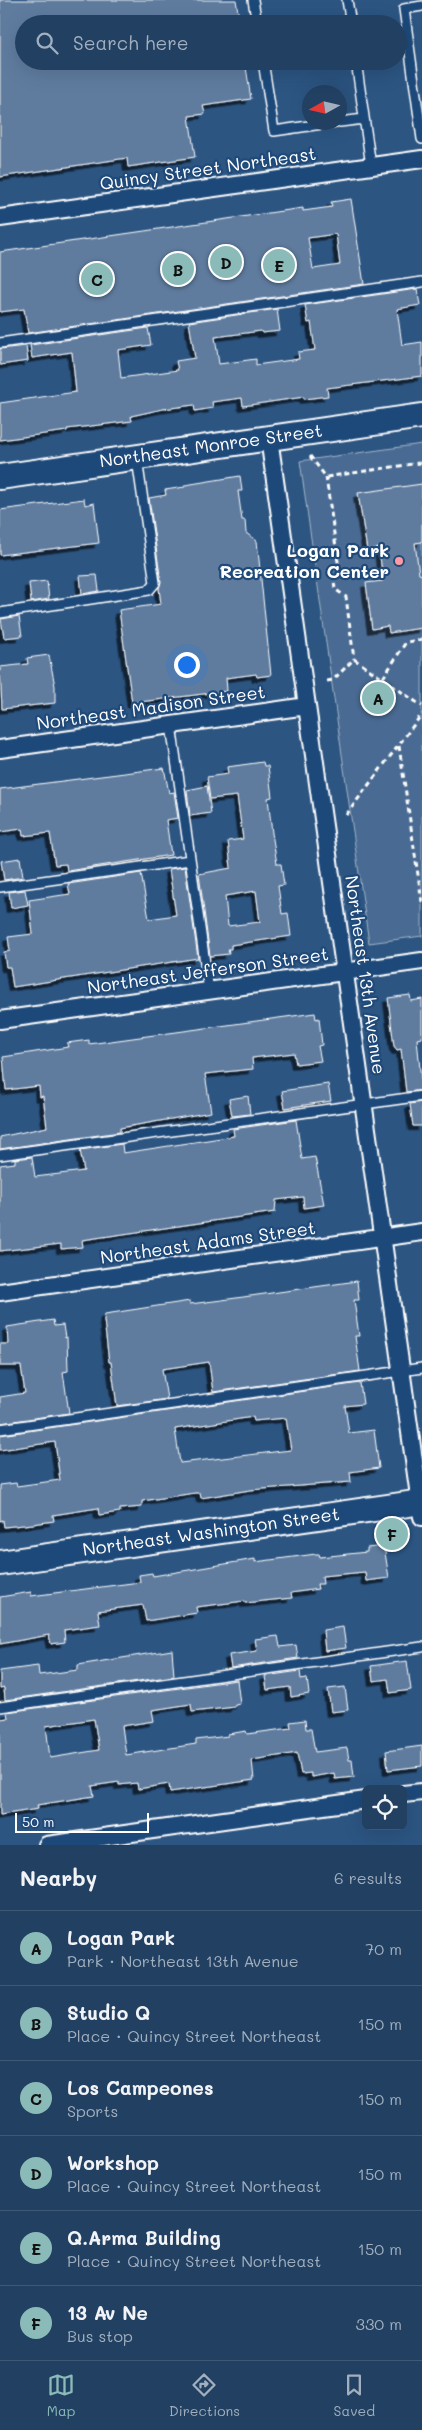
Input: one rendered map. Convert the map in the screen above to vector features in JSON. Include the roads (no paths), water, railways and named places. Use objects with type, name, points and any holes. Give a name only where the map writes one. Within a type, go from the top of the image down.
[{"type":"street","name":"Quincy Street Northeast","points":[[0,218],[422,159]]},
{"type":"street","name":"Northeast Monroe Street","points":[[0,477],[422,416]]},
{"type":"street","name":"Northeast 13th Avenue","points":[[269,438],[421,1507]]},
{"type":"street","name":"Northeast Madison Street","points":[[0,749],[307,706]]},
{"type":"street","name":"Northeast Jefferson Street","points":[[0,1020],[422,961]]},
{"type":"street","name":"Northeast Adams Street","points":[[0,1292],[422,1232]]},
{"type":"street","name":"Northeast Washington Street","points":[[0,1563],[421,1507]]},
{"type":"street","points":[[407,1794],[422,1792]]},
{"type":"street","points":[[47,1845],[362,1801]]},
{"type":"lane","points":[[254,0],[256,15]]},
{"type":"lane","points":[[347,0],[350,15]]},
{"type":"lane","points":[[403,5],[422,6]]},
{"type":"lane","points":[[407,33],[422,139]]},
{"type":"lane","points":[[264,70],[274,131],[302,127]]},
{"type":"lane","points":[[357,70],[371,166]]},
{"type":"lane","points":[[347,121],[364,119]]},
{"type":"lane","points":[[0,343],[422,282]]},
{"type":"lane","points":[[0,613],[149,590],[155,583],[136,457]]},
{"type":"lane","points":[[171,725],[209,991]]},
{"type":"lane","points":[[0,887],[190,860]]},
{"type":"lane","points":[[0,1155],[422,1096]]},
{"type":"lane","points":[[0,1429],[422,1368]]},
{"type":"lane","points":[[0,1707],[422,1647]]},
{"type":"place","name":"Workshop","points":[[226,262]]},
{"type":"place","name":"Q.Arma Building","points":[[279,265]]},
{"type":"place","name":"Studio Q","points":[[178,269]]},
{"type":"place","name":"Los Campeones","points":[[97,279]]},
{"type":"place","name":"Logan Park Recreation Center","points":[[399,561]]},
{"type":"place","name":"Logan Park","points":[[378,698]]},
{"type":"place","name":"13 Av Ne","points":[[392,1534]]}]
